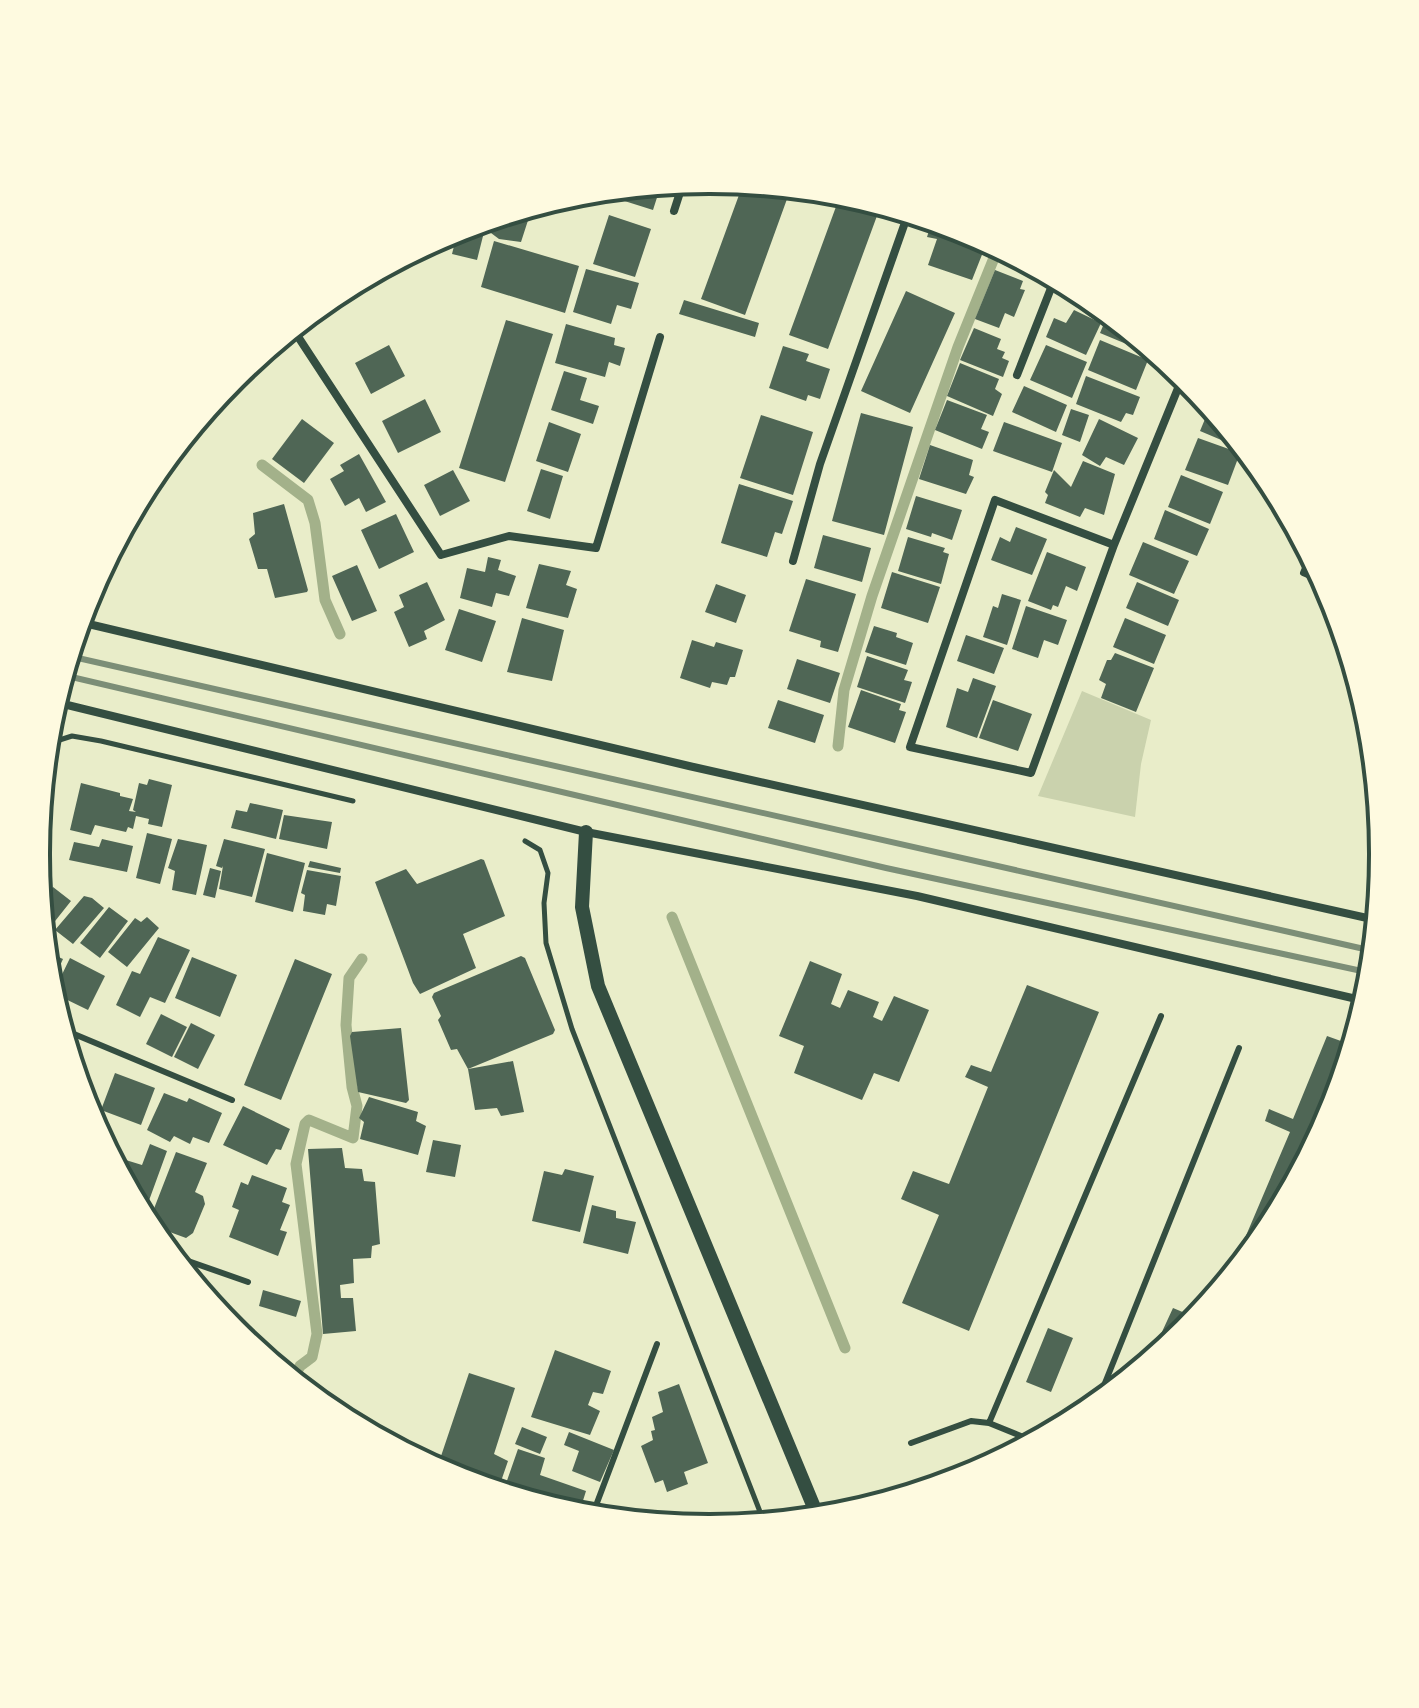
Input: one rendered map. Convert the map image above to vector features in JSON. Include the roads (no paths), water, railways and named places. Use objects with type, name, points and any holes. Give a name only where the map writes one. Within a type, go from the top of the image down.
[{"type":"street","points":[[674,211],[679,195]]},
{"type":"street","points":[[793,561],[820,464],[904,224]]},
{"type":"street","points":[[1017,375],[1050,290]]},
{"type":"street","points":[[299,338],[441,555],[509,536],[596,548],[660,337]]},
{"type":"street","points":[[1114,545],[995,500],[910,747],[1031,773],[1114,545],[1177,390]]},
{"type":"street","points":[[91,625],[689,766],[1366,918]]},
{"type":"street","points":[[67,705],[586,832],[917,896],[1353,998]]},
{"type":"street","points":[[586,832],[582,907],[598,986],[813,1505]]},
{"type":"lane","points":[[989,1423],[1161,1016]]},
{"type":"lane","points":[[75,1034],[232,1100]]},
{"type":"lane","points":[[1106,1381],[1239,1048]]},
{"type":"lane","points":[[192,1262],[248,1282]]},
{"type":"lane","points":[[597,1504],[657,1344]]},
{"type":"lane","points":[[911,1443],[971,1421],[989,1423],[1019,1435]]},
{"type":"waterway","points":[[838,746],[844,690],[872,596],[958,347],[993,259]]},
{"type":"waterway","points":[[262,465],[308,500],[315,523],[325,600],[340,634]]},
{"type":"waterway","points":[[672,917],[845,1348]]},
{"type":"waterway","points":[[298,1369],[312,1357],[317,1334],[296,1164],[305,1124],[309,1120],[353,1138],[357,1106],[346,1025],[349,978],[362,959]]},
{"type":"railway","points":[[80,658],[1362,948]]},
{"type":"railway","points":[[74,678],[886,868],[1358,970]]}]
